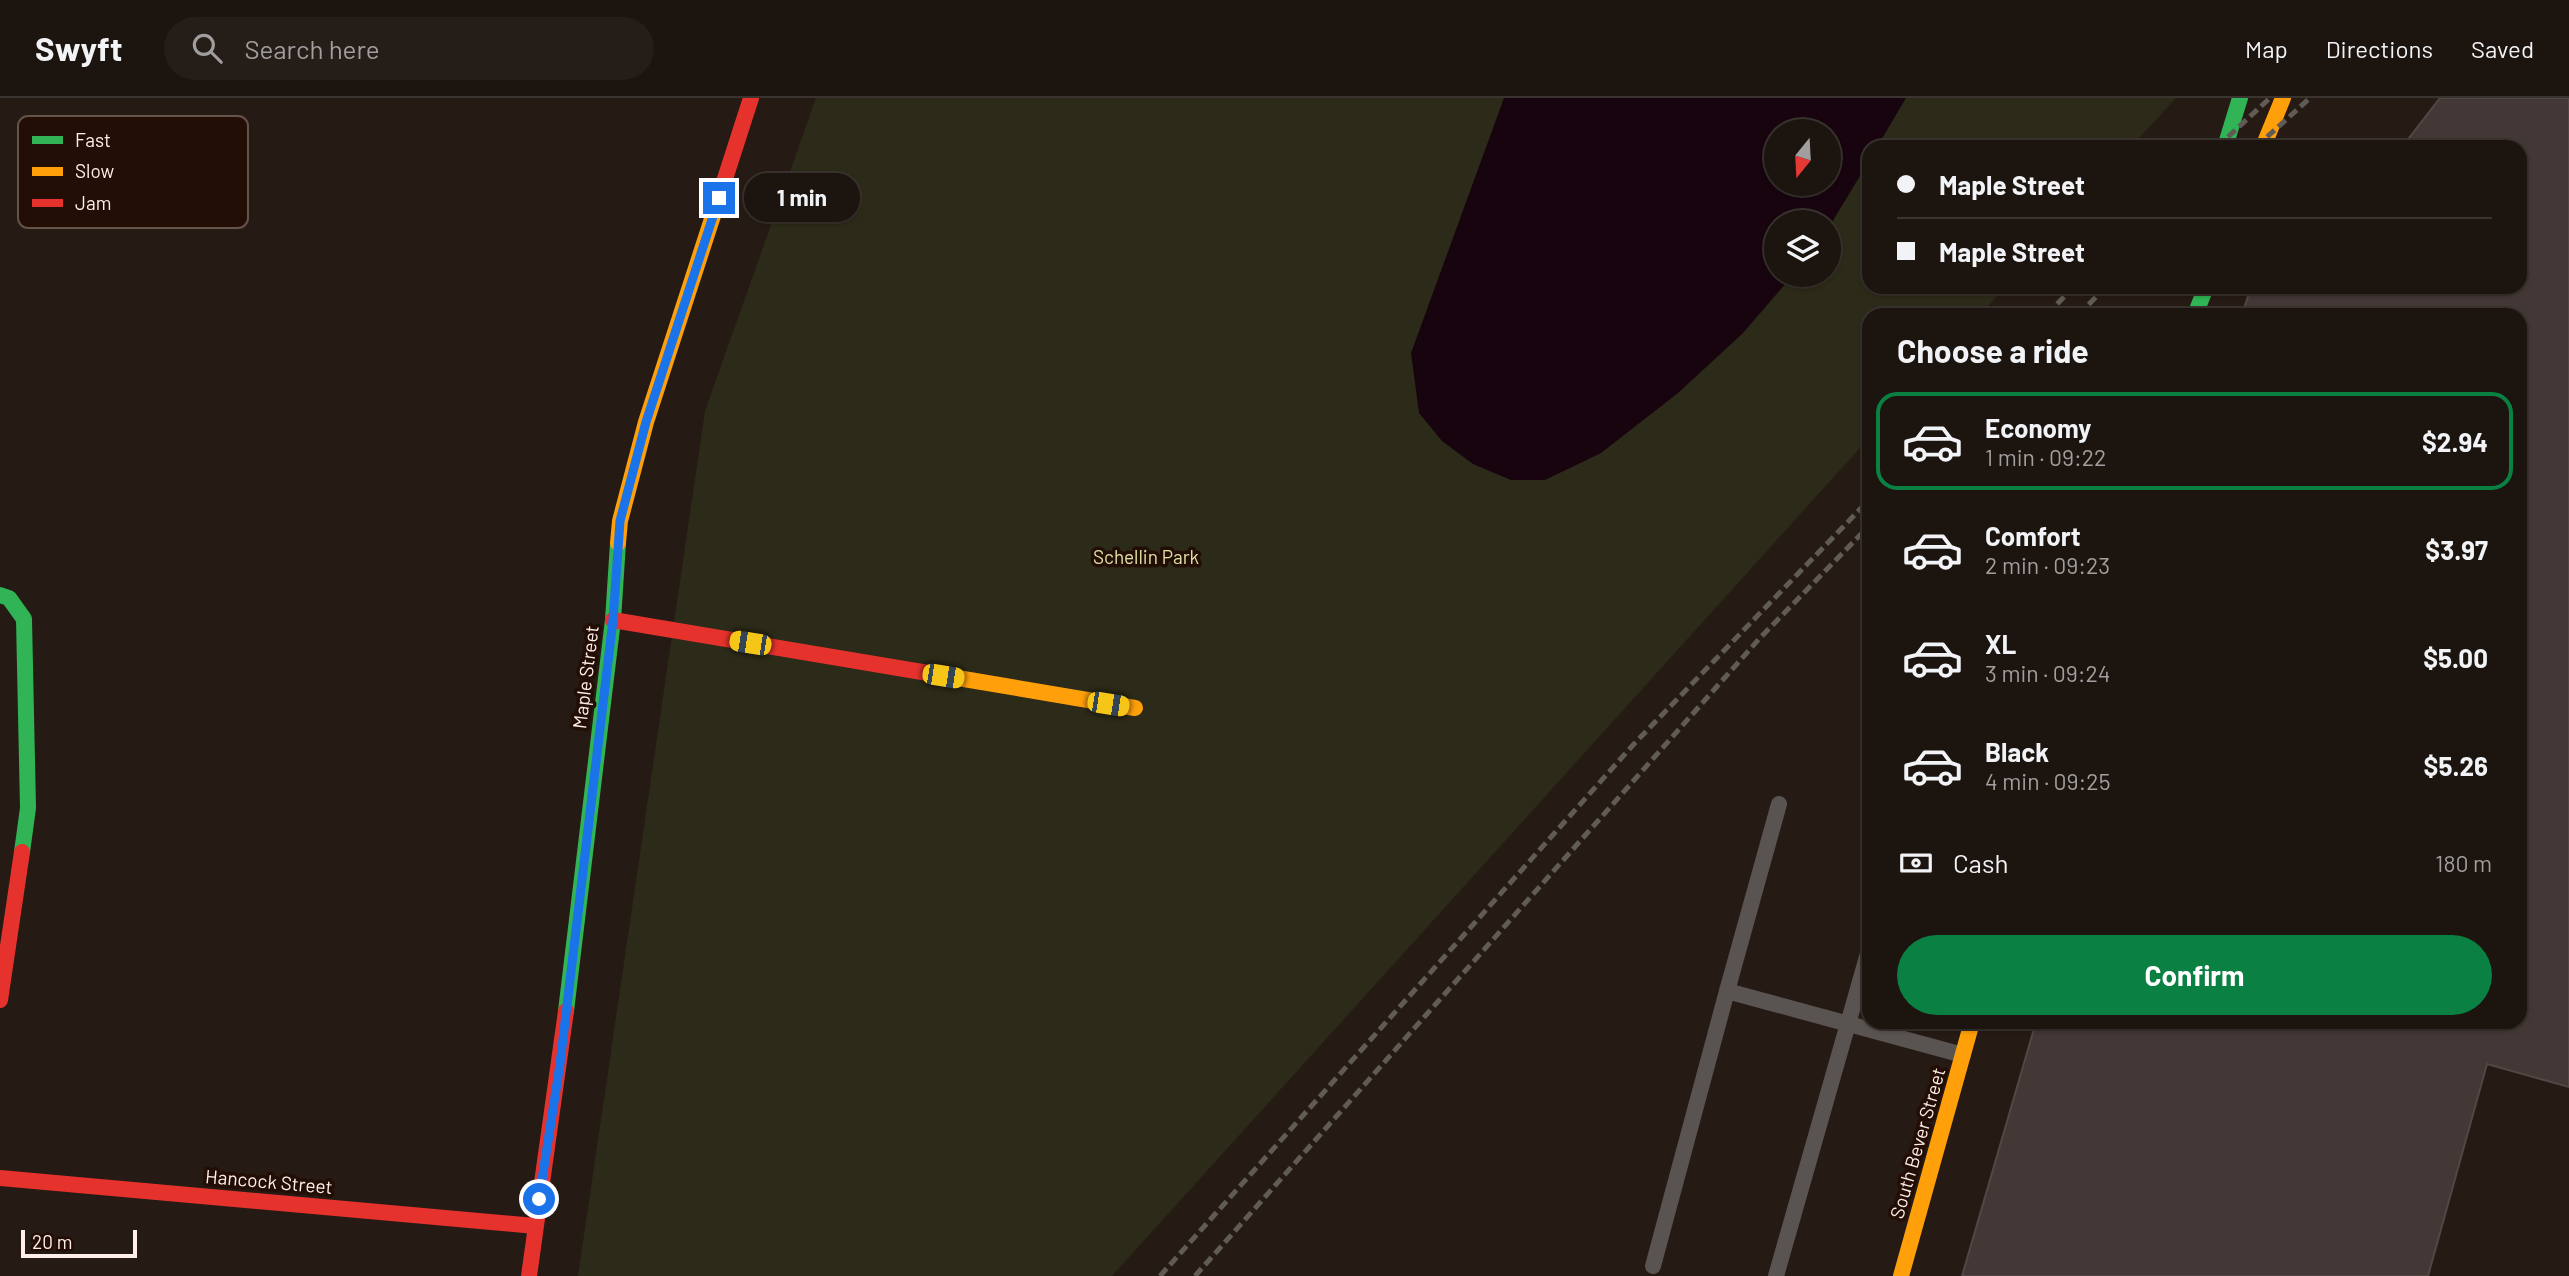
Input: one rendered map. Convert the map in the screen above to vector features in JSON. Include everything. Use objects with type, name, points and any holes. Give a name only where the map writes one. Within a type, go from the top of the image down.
[{"type":"street","name":"Maple Street","points":[[529,1276],[560,1064],[613,620],[620,521],[640,446],[751,98]]},
{"type":"street","points":[[2227,140],[2240,98]]},
{"type":"street","points":[[2266,140],[2283,98]]},
{"type":"street","points":[[0,595],[9,598],[24,620],[28,808],[0,1000]]},
{"type":"street","points":[[613,620],[1135,708]]},
{"type":"street","name":"South Bever Street","points":[[1901,1276],[1970,1029]]},
{"type":"street","name":"Hancock Street","points":[[0,1178],[535,1226]]},
{"type":"lane","points":[[1653,1266],[1779,804]]},
{"type":"lane","points":[[0,867],[19,870]]},
{"type":"lane","points":[[1776,1276],[1862,974]]},
{"type":"lane","points":[[1727,991],[1862,1028]]},
{"type":"lane","points":[[1866,1029],[1963,1055]]},
{"type":"green space","name":"Schellin Park","points":[[816,98],[2176,98],[2137,140],[1862,140],[1862,294],[1999,294],[1986,308],[1862,308],[1862,446],[1112,1276],[578,1276],[705,411]]},
{"type":"shaded area","points":[[1504,98],[1906,98],[1881,140],[1862,140],[1862,173],[1839,210],[1764,210],[1764,287],[1783,287],[1743,333],[1678,393],[1601,453],[1545,480],[1511,480],[1473,464],[1442,441],[1419,413],[1411,353]]},
{"type":"building","points":[[2440,98],[2569,98],[2569,1087],[2487,1064],[2428,1276],[1962,1276],[2034,1029],[2527,1029],[2527,308],[2244,308],[2249,294],[2527,294],[2527,140],[2407,140]]},
{"type":"railway","points":[[2225,140],[2270,98]]},
{"type":"railway","points":[[2264,140],[2310,98]]},
{"type":"railway","points":[[2054,308],[2066,294]]},
{"type":"railway","points":[[2085,308],[2099,294]]},
{"type":"railway","points":[[1160,1276],[1633,745],[1862,507]]},
{"type":"railway","points":[[1195,1276],[1759,639],[1862,533]]},
{"type":"traffic: fast","points":[[2227,140],[2240,98]]},
{"type":"traffic: fast","points":[[2198,308],[2203,294]]},
{"type":"traffic: fast","points":[[566,1011],[613,620],[618,543]]},
{"type":"traffic: fast","points":[[0,595],[9,598],[24,619],[28,808],[22,852]]},
{"type":"traffic: slow","points":[[2266,140],[2283,98]]},
{"type":"traffic: slow","points":[[618,543],[620,521],[646,422],[723,185]]},
{"type":"traffic: slow","points":[[928,673],[1135,708]]},
{"type":"traffic: slow","points":[[1901,1276],[1970,1029]]},
{"type":"traffic: jam","points":[[723,185],[751,98]]},
{"type":"traffic: jam","points":[[613,620],[928,673]]},
{"type":"traffic: jam","points":[[0,1000],[22,852]]},
{"type":"traffic: jam","points":[[529,1276],[566,1011]]},
{"type":"traffic: jam","points":[[0,1178],[535,1226]]},
{"type":"route","points":[[539,1199],[560,1064],[613,620],[620,521],[646,422],[719,198]]}]
